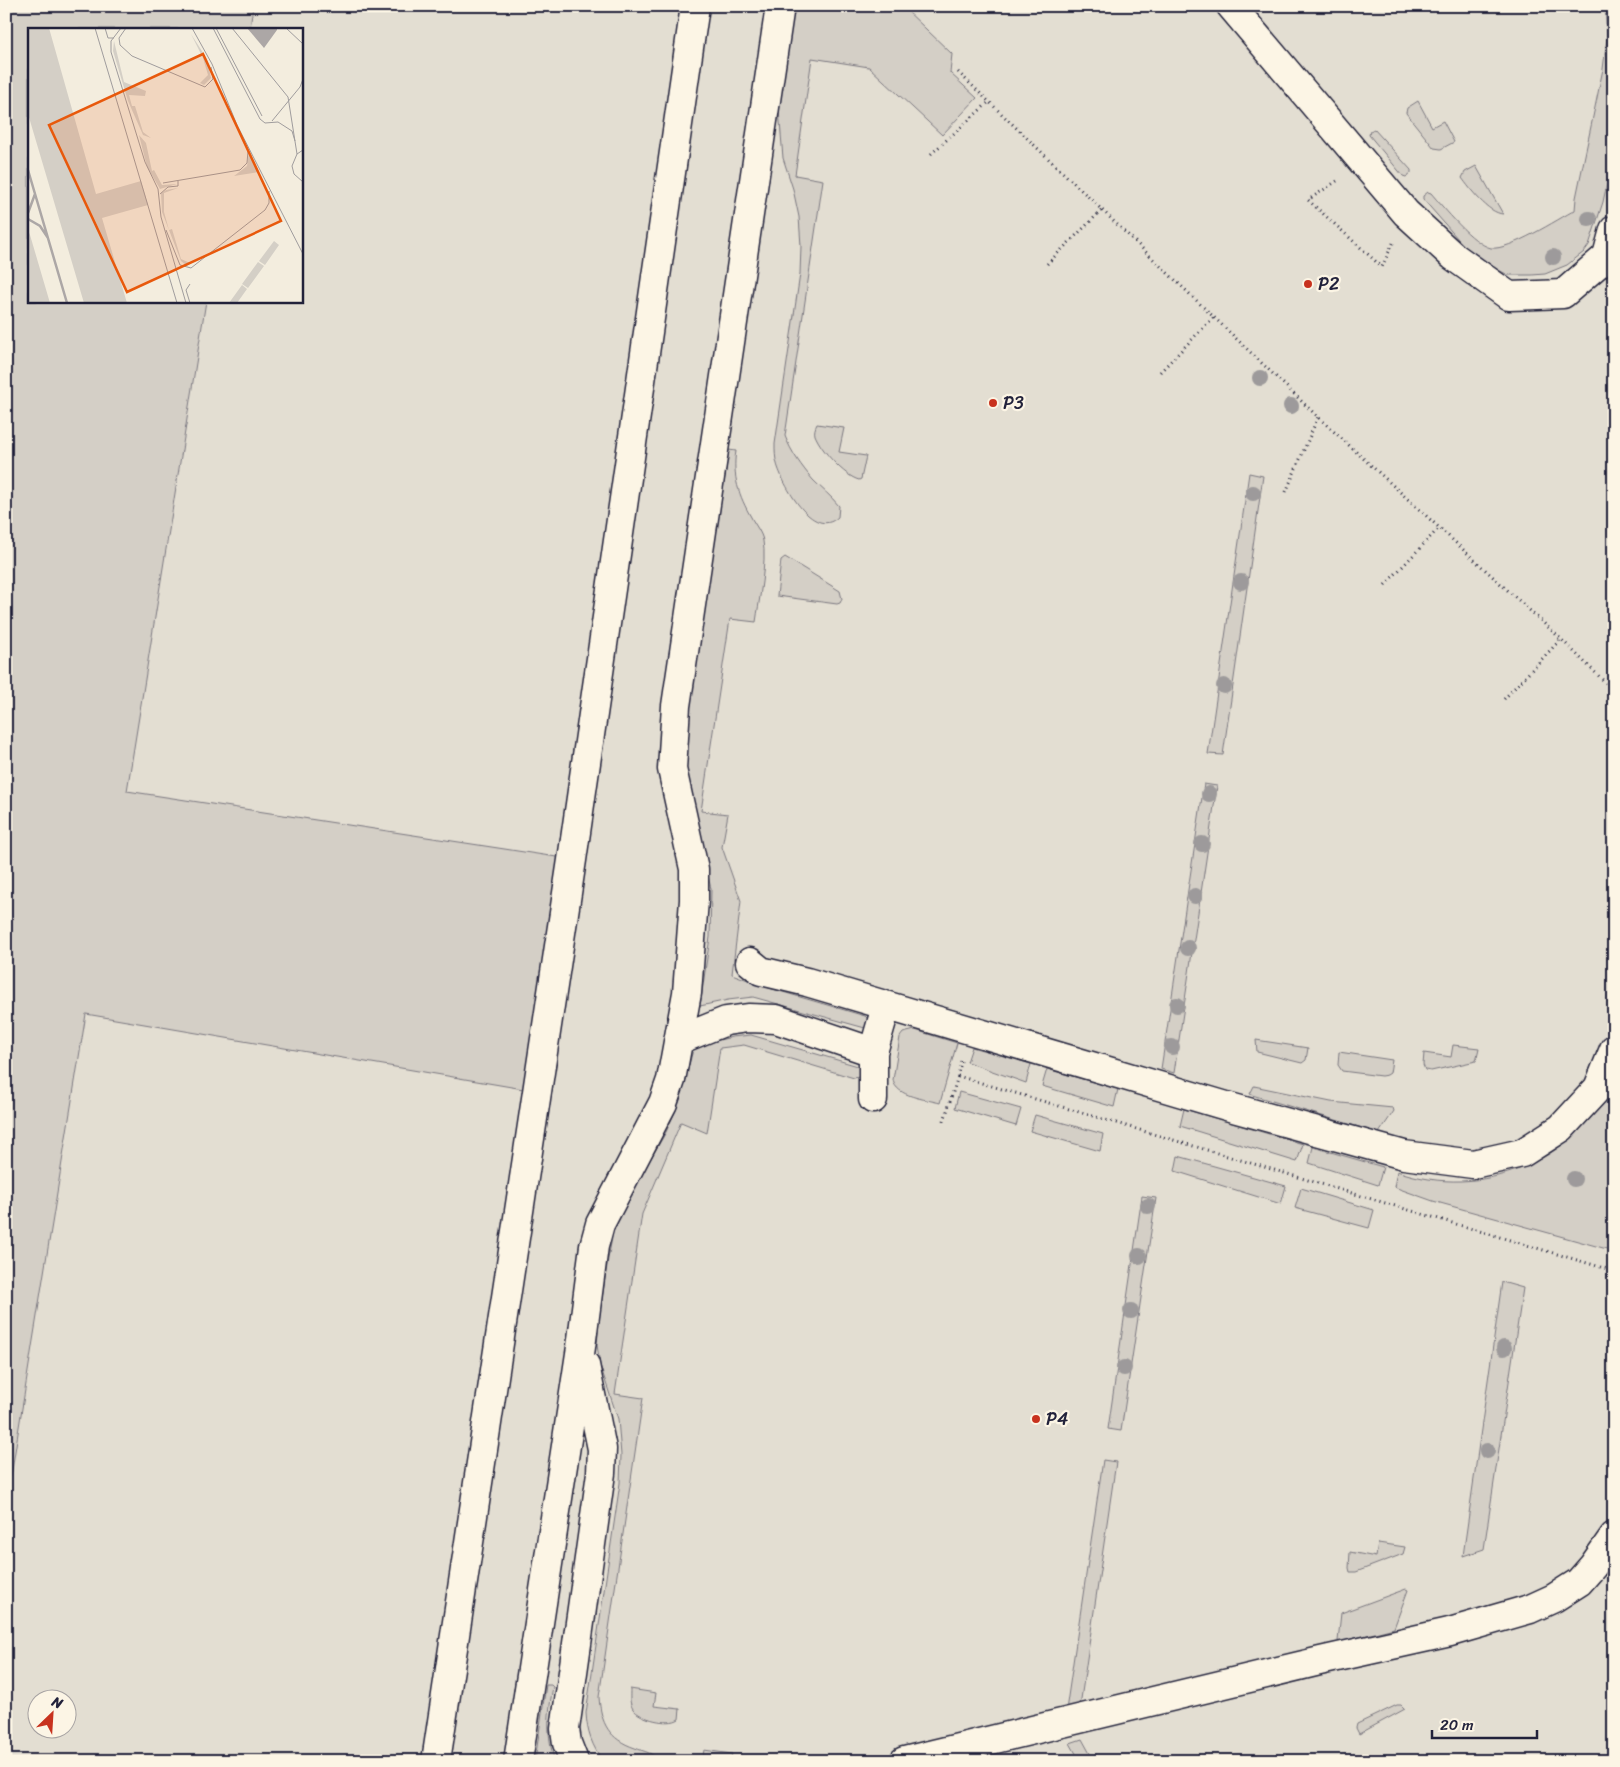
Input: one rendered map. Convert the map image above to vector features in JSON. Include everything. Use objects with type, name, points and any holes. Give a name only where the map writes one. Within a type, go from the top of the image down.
[{"type":"lane","points":[[436,1761],[570,870],[696,6]]},
{"type":"lane","points":[[518,1761],[581,1347],[594,1246],[600,1224],[663,1103],[671,1080],[687,993],[694,900],[694,869],[672,769],[676,706],[780,6]]},
{"type":"lane","points":[[1231,6],[1406,213],[1453,256],[1508,296],[1563,294],[1607,256],[1614,230]]},
{"type":"lane","points":[[750,962],[761,971],[807,982],[1230,1107],[1404,1155],[1473,1164],[1522,1153],[1561,1128],[1598,1088],[1614,1049]]},
{"type":"lane","points":[[873,1099],[873,1052],[886,1006]]},
{"type":"lane","points":[[679,1040],[726,1021],[748,1018],[776,1019],[873,1052]]},
{"type":"lane","points":[[574,1761],[567,1743],[565,1729],[601,1473],[602,1449],[581,1347]]},
{"type":"lane","points":[[904,1761],[1320,1661],[1450,1632],[1530,1609],[1554,1598],[1580,1582],[1594,1566],[1614,1536]]},
{"type":"path","points":[[958,72],[1318,417],[1561,639],[1614,691]]},
{"type":"path","points":[[931,154],[989,102]]},
{"type":"path","points":[[1364,162],[1308,200],[1382,267],[1406,213]]},
{"type":"path","points":[[1047,264],[1102,210]]},
{"type":"path","points":[[1160,372],[1214,317]]},
{"type":"path","points":[[1286,492],[1318,417]]},
{"type":"path","points":[[1385,585],[1439,528]]},
{"type":"path","points":[[1504,699],[1561,639]]},
{"type":"path","points":[[944,1121],[958,1076],[968,1030]]},
{"type":"path","points":[[958,1076],[1614,1271]]},
{"type":"shaded area","points":[[6,6],[1614,6],[1614,1761],[6,1761]]},
{"type":"shaded area","points":[[6,6],[253,6],[250,28],[28,28],[28,302],[206,302],[127,791],[563,858],[529,1090],[86,1014],[6,1507]]},
{"type":"shaded area","points":[[794,6],[902,6],[952,54],[950,73],[977,98],[942,135],[869,67],[812,58],[795,175],[823,180],[785,436],[805,470],[839,506],[838,517],[828,522],[819,522],[800,507],[785,484],[775,454],[800,274],[799,217],[793,189],[783,158],[779,110]]},
{"type":"shaded area","points":[[1605,6],[1614,6],[1614,152],[1603,202],[1589,245],[1584,252],[1567,265],[1545,274],[1508,275],[1478,259],[1465,247],[1423,199],[1423,196],[1428,192],[1431,193],[1467,233],[1491,248],[1499,248],[1521,240],[1575,210],[1603,69],[1607,38]]},
{"type":"shaded area","points":[[1418,101],[1432,127],[1443,121],[1454,142],[1441,149],[1434,148],[1406,113],[1407,108]]},
{"type":"shaded area","points":[[1374,129],[1411,170],[1411,173],[1406,177],[1403,176],[1369,135],[1370,131]]},
{"type":"shaded area","points":[[1476,166],[1503,214],[1491,210],[1462,178],[1465,172]]},
{"type":"shaded area","points":[[817,424],[844,428],[839,452],[866,456],[861,479],[853,478],[828,455],[815,435]]},
{"type":"shaded area","points":[[729,450],[736,451],[735,469],[740,493],[761,535],[764,549],[756,622],[730,619],[701,811],[728,814],[722,847],[741,901],[732,974],[769,988],[865,1016],[869,1020],[865,1028],[753,997],[700,1006],[710,937],[711,889],[682,756]]},
{"type":"shaded area","points":[[1249,473],[1263,476],[1223,755],[1208,754]]},
{"type":"shaded area","points":[[785,557],[840,591],[842,599],[840,603],[777,596],[781,560]]},
{"type":"shaded area","points":[[1204,784],[1217,786],[1174,1073],[1161,1069]]},
{"type":"shaded area","points":[[915,1030],[957,1043],[940,1103],[905,1094],[895,1086],[893,1080],[900,1037],[903,1033]]},
{"type":"shaded area","points":[[751,1035],[858,1066],[861,1068],[861,1075],[854,1078],[744,1045],[720,1048],[707,1133],[681,1122],[642,1214],[615,1394],[643,1398],[599,1697],[604,1723],[613,1735],[626,1744],[651,1754],[659,1761],[603,1761],[591,1738],[586,1713],[620,1483],[621,1455],[618,1419],[600,1365],[597,1345],[600,1312],[613,1233],[623,1207],[666,1132],[679,1103],[694,1046],[732,1037]]},
{"type":"shaded area","points":[[1256,1040],[1308,1048],[1306,1060],[1302,1063],[1257,1052]]},
{"type":"shaded area","points":[[1453,1045],[1479,1048],[1476,1061],[1431,1071],[1425,1070],[1423,1065],[1424,1053],[1451,1057]]},
{"type":"shaded area","points":[[972,1047],[1031,1064],[1026,1083],[967,1062]]},
{"type":"shaded area","points":[[1339,1052],[1392,1060],[1390,1073],[1381,1076],[1342,1071],[1338,1065]]},
{"type":"shaded area","points":[[1047,1069],[1118,1089],[1114,1107],[1042,1086]]},
{"type":"shaded area","points":[[1614,1082],[1614,1251],[1433,1201],[1394,1187],[1397,1171],[1429,1179],[1461,1181],[1492,1177],[1522,1168],[1550,1153],[1575,1134],[1597,1110]]},
{"type":"shaded area","points":[[1254,1086],[1331,1102],[1393,1108],[1394,1111],[1379,1133],[1252,1095],[1250,1094]]},
{"type":"shaded area","points":[[959,1092],[1021,1109],[1016,1126],[955,1108]]},
{"type":"shaded area","points":[[1184,1109],[1303,1144],[1297,1162],[1180,1126]]},
{"type":"shaded area","points":[[1035,1115],[1103,1134],[1100,1151],[1030,1131]]},
{"type":"shaded area","points":[[1313,1147],[1383,1167],[1378,1185],[1309,1163]]},
{"type":"shaded area","points":[[1178,1156],[1286,1186],[1281,1204],[1175,1171]]},
{"type":"shaded area","points":[[1301,1188],[1374,1210],[1369,1228],[1295,1208]]},
{"type":"shaded area","points":[[1142,1196],[1156,1198],[1121,1431],[1108,1429]]},
{"type":"shaded area","points":[[1502,1282],[1523,1288],[1484,1549],[1463,1556]]},
{"type":"shaded area","points":[[1103,1460],[1116,1462],[1080,1706],[1066,1710]]},
{"type":"shaded area","points":[[1378,1543],[1405,1547],[1403,1554],[1356,1572],[1350,1572],[1350,1552],[1376,1557]]},
{"type":"shaded area","points":[[1406,1589],[1408,1590],[1394,1628],[1338,1641],[1341,1613]]},
{"type":"shaded area","points":[[546,1685],[553,1687],[549,1724],[550,1742],[555,1761],[535,1761]]},
{"type":"shaded area","points":[[630,1689],[656,1693],[654,1706],[680,1709],[679,1719],[662,1722],[637,1713],[632,1707]]},
{"type":"shaded area","points":[[1397,1705],[1401,1705],[1405,1709],[1359,1734],[1356,1728],[1357,1724]]},
{"type":"shaded area","points":[[1082,1739],[1094,1761],[1080,1761],[1070,1743]]},
{"type":"shaded area","points":[[704,1750],[732,1754],[730,1761],[702,1761]]},
{"type":"place","name":"P2","points":[[1308,284]]},
{"type":"place","name":"P3","points":[[993,403]]},
{"type":"place","name":"P4","points":[[1036,1419]]}]
